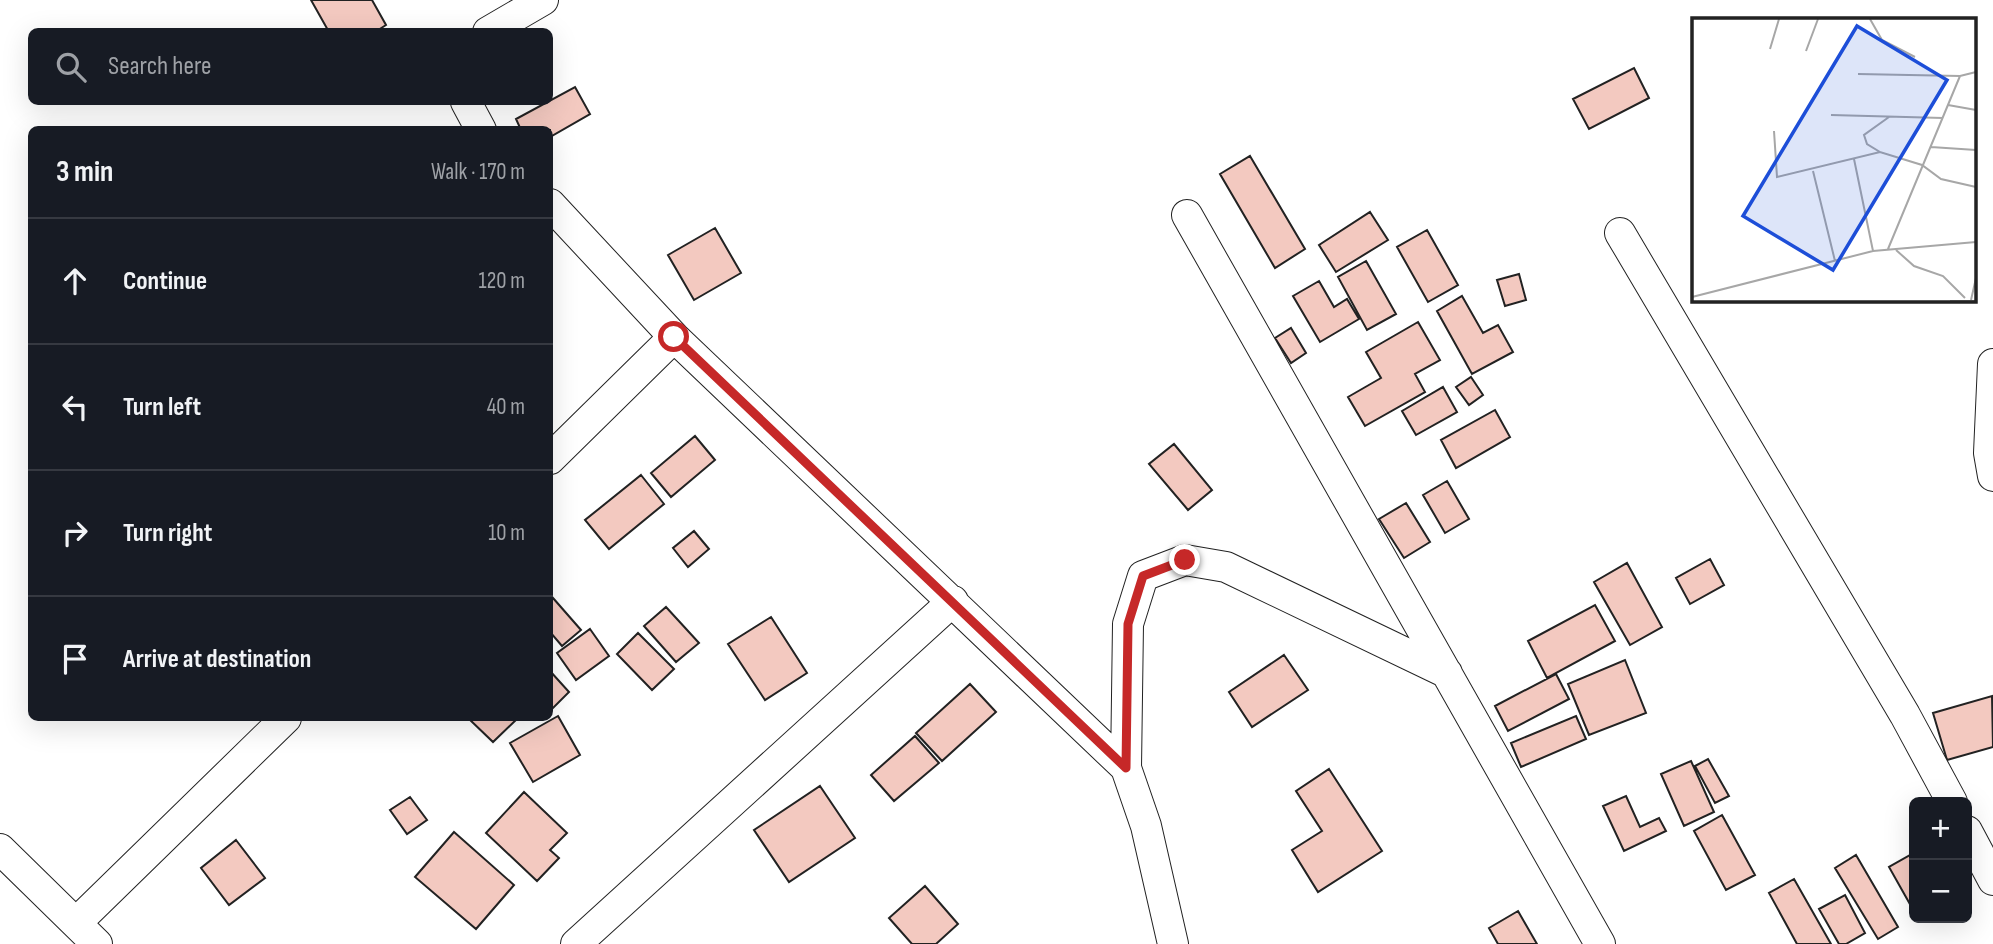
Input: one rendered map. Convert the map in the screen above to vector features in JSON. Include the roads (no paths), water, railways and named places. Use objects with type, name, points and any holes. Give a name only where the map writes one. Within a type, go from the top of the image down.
[{"type":"street","points":[[495,28],[543,0]]},
{"type":"street","points":[[468,105],[479,126]]},
{"type":"street","points":[[553,207],[674,337],[1126,768]]},
{"type":"street","points":[[1187,215],[1600,944]]},
{"type":"street","points":[[1620,233],[1898,704],[1948,797]]},
{"type":"street","points":[[553,456],[674,337]]},
{"type":"street","points":[[1993,365],[1989,453],[1993,476]]},
{"type":"street","points":[[1173,944],[1146,826],[1126,768],[1128,624],[1143,576],[1185,560],[1226,567],[1447,673]]},
{"type":"street","points":[[576,944],[953,601]]},
{"type":"street","points":[[76,923],[283,721]]},
{"type":"street","points":[[1972,840],[1993,880]]},
{"type":"street","points":[[0,849],[97,944]]}]
